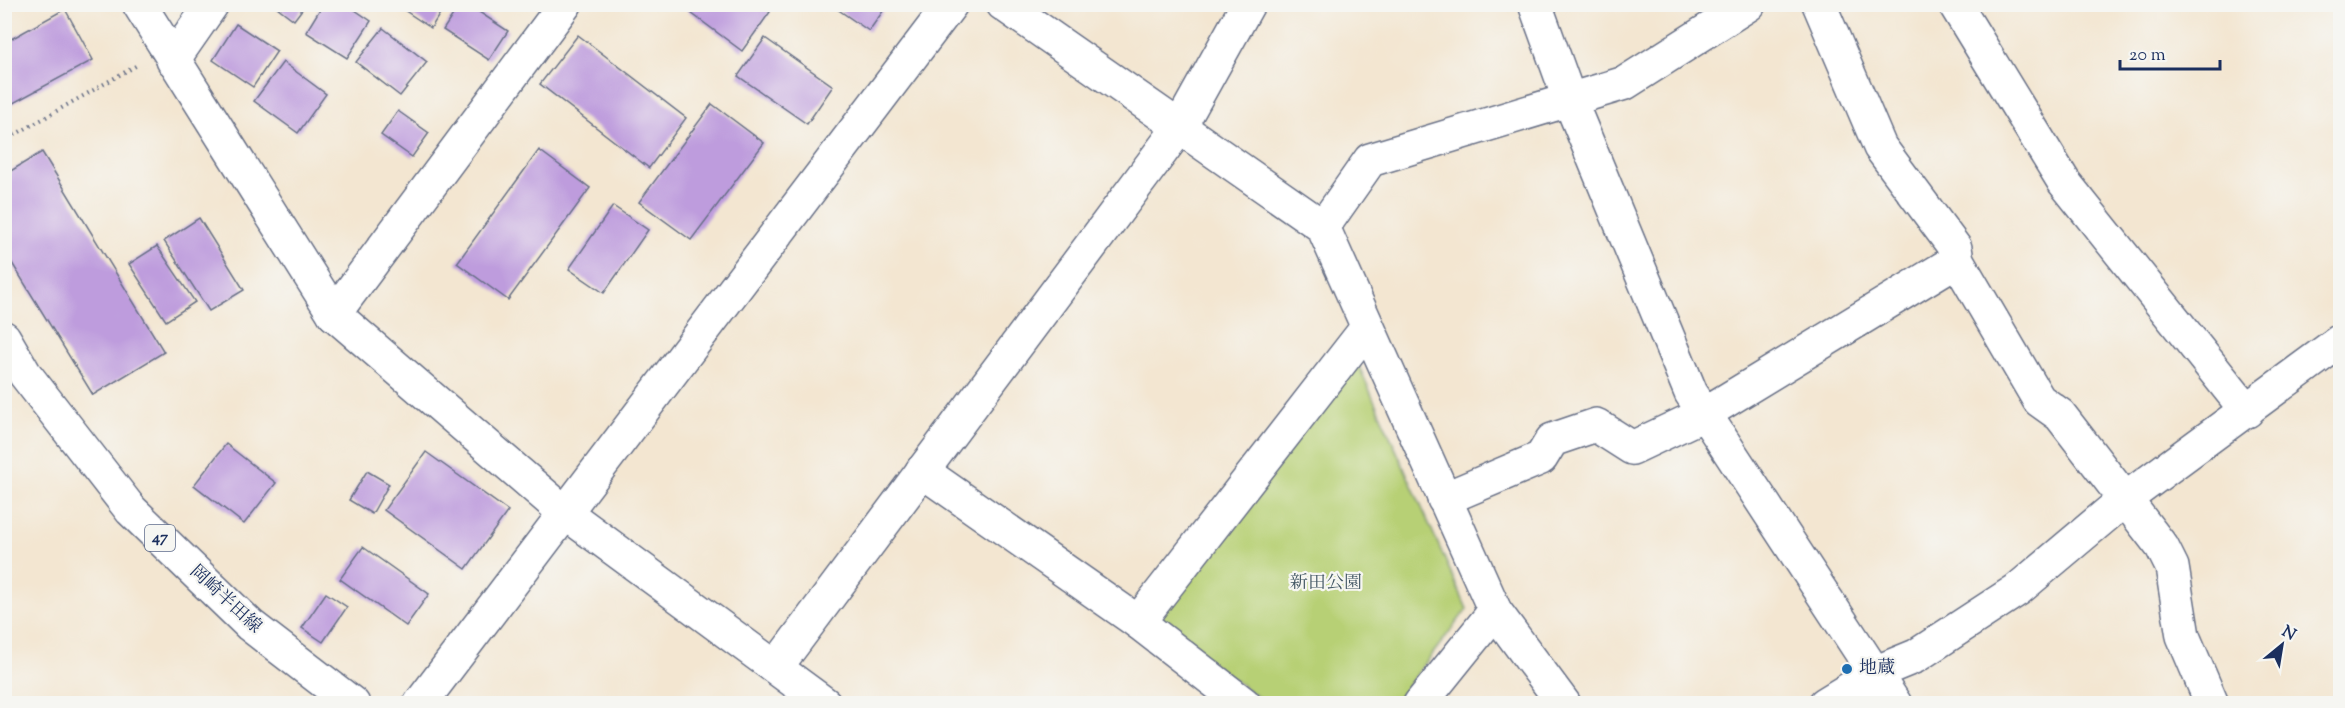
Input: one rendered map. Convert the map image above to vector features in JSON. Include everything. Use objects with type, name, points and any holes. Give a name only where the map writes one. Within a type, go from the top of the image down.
[{"type":"street","points":[[140,4],[169,55],[333,314],[564,512],[825,704]]},
{"type":"street","points":[[169,55],[212,4]]},
{"type":"street","points":[[333,314],[565,4]]},
{"type":"street","points":[[420,704],[951,4]]},
{"type":"street","points":[[1002,4],[1323,226],[1495,611],[1564,704]]},
{"type":"street","points":[[776,667],[1179,128],[1248,4]]},
{"type":"street","points":[[1535,4],[1570,101],[1691,393],[1877,672],[1895,704]]},
{"type":"street","points":[[1323,226],[1370,160],[1570,101],[1625,82],[1749,4]]},
{"type":"street","points":[[1819,4],[1880,147],[1954,248],[1957,260],[2039,400],[2060,415],[2162,547],[2172,567],[2183,636],[2212,704]]},
{"type":"street","points":[[1955,4],[2064,182],[2247,411]]},
{"type":"street","points":[[1444,499],[1541,458],[1552,440],[1596,425],[1632,448],[1704,414],[1957,260]]},
{"type":"street","points":[[1138,622],[1367,328]]},
{"type":"street","name":"岡崎半田線","points":[[4,338],[25,374],[131,510],[250,625],[353,704]]},
{"type":"street","points":[[1825,704],[1877,672],[1916,656],[2017,590],[2124,500],[2340,341]]},
{"type":"street","points":[[922,471],[1138,622],[1244,704]]},
{"type":"street","points":[[1420,704],[1495,611]]},
{"type":"path","points":[[4,141],[169,55]]},
{"type":"green space","name":"新田公園","points":[[1353,353],[1467,609],[1395,703],[1266,703],[1150,618]]},
{"type":"building","points":[[273,4],[306,4],[294,20]]},
{"type":"building","points":[[323,4],[346,4],[371,21],[347,58],[306,32]]},
{"type":"building","points":[[395,4],[446,4],[431,28]]},
{"type":"building","points":[[460,4],[467,4],[508,31],[489,60],[443,30]]},
{"type":"building","points":[[691,4],[759,4],[770,12],[742,51],[687,10]]},
{"type":"building","points":[[830,4],[888,4],[869,31]]},
{"type":"building","points":[[65,9],[93,60],[4,108],[4,43]]},
{"type":"building","points":[[236,24],[277,51],[253,87],[213,60]]},
{"type":"building","points":[[383,28],[427,62],[400,96],[356,62]]},
{"type":"building","points":[[578,35],[686,118],[649,168],[540,84]]},
{"type":"building","points":[[765,38],[833,86],[807,124],[738,76]]},
{"type":"building","points":[[283,62],[326,94],[298,133],[254,101]]},
{"type":"building","points":[[712,104],[764,143],[691,240],[639,202]]},
{"type":"building","points":[[398,111],[429,133],[412,157],[381,135]]},
{"type":"building","points":[[539,150],[590,188],[508,300],[457,263]]},
{"type":"building","points":[[42,152],[164,352],[93,395],[4,250],[4,175]]},
{"type":"building","points":[[613,206],[648,230],[604,293],[569,269]]},
{"type":"building","points":[[199,218],[244,290],[209,311],[164,241]]},
{"type":"building","points":[[157,246],[195,302],[166,321],[129,264]]},
{"type":"building","points":[[226,444],[276,483],[244,524],[194,485]]},
{"type":"building","points":[[426,452],[508,511],[466,569],[384,510]]},
{"type":"building","points":[[367,471],[389,484],[372,514],[349,500]]},
{"type":"building","points":[[363,547],[429,594],[406,626],[340,579]]},
{"type":"building","points":[[326,593],[347,607],[323,642],[302,628]]},
{"type":"place","name":"地蔵","points":[[1847,669]]}]
